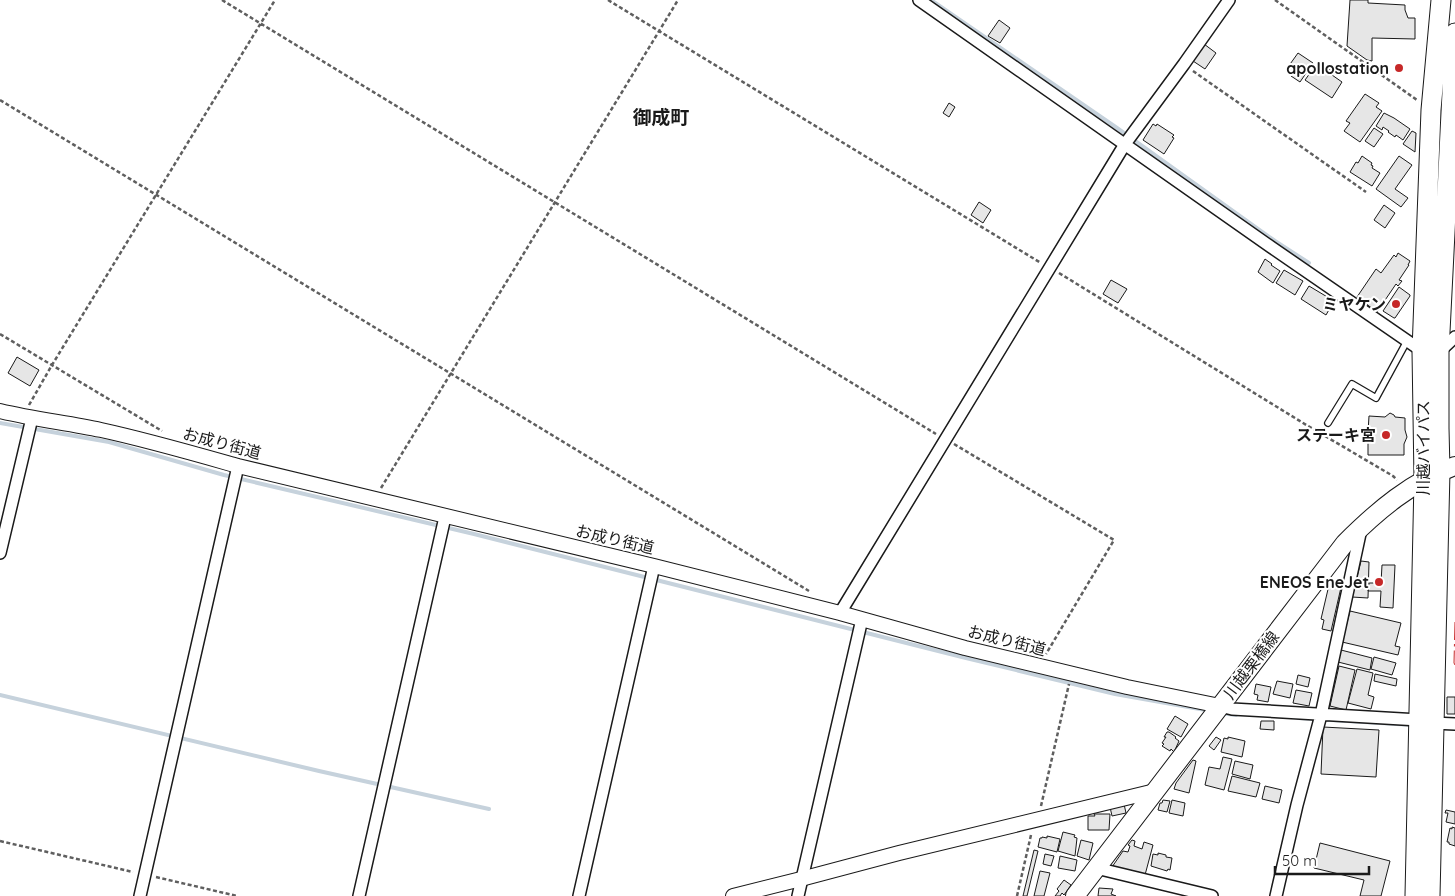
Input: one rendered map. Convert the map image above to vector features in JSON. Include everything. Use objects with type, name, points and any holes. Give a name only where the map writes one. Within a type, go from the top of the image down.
[{"type":"highway","name":"川越バイパス","points":[[1430,896],[1426,722],[1423,348],[1431,110],[1441,0]]},
{"type":"highway","name":"川越バイパス","points":[[1415,896],[1426,722],[1448,469],[1423,348],[1453,128],[1455,33]]},
{"type":"main road","name":"川越栗橋線","points":[[1075,896],[1345,543],[1384,507],[1406,491],[1448,469]]},
{"type":"street","points":[[919,0],[1423,348],[1455,337]]},
{"type":"street","points":[[840,613],[1125,144],[1229,0]]},
{"type":"street","name":"お成り街道","points":[[0,411],[28,418],[101,430],[374,500],[654,566],[840,613],[965,648],[1127,687],[1220,706]]},
{"type":"street","points":[[0,553],[28,418]]},
{"type":"street","points":[[140,896],[238,466]]},
{"type":"street","points":[[359,896],[445,517]]},
{"type":"street","points":[[1276,896],[1297,805],[1321,715],[1361,527]]},
{"type":"street","points":[[579,896],[654,566]]},
{"type":"street","points":[[798,896],[862,620]]},
{"type":"street","points":[[1220,706],[1232,709],[1455,724]]},
{"type":"street","points":[[733,896],[801,880],[899,853],[1155,791]]},
{"type":"street","points":[[1096,868],[1212,896]]},
{"type":"lane","points":[[1328,423],[1352,384],[1376,398],[1423,348]]},
{"type":"path","points":[[222,0],[1114,540],[1040,666]]},
{"type":"path","points":[[28,418],[27,409],[52,365],[275,0]]},
{"type":"path","points":[[608,0],[1393,476],[1406,491]]},
{"type":"path","points":[[374,500],[678,0]]},
{"type":"path","points":[[1275,0],[1431,110]]},
{"type":"path","points":[[1184,64],[1366,192]]},
{"type":"path","points":[[0,100],[816,595],[819,608]]},
{"type":"path","points":[[0,334],[159,429],[168,436],[175,448]]},
{"type":"path","points":[[1017,896],[1071,673]]},
{"type":"path","points":[[0,841],[237,896]]},
{"type":"building","points":[[1350,0],[1368,0],[1368,3],[1405,5],[1408,18],[1415,18],[1415,39],[1372,38],[1372,61],[1367,60],[1347,46]]},
{"type":"building","points":[[999,20],[1010,28],[1000,43],[988,36]]},
{"type":"building","points":[[1204,44],[1216,53],[1205,69],[1193,61]]},
{"type":"building","points":[[1298,53],[1313,63],[1300,82],[1287,71]]},
{"type":"building","points":[[1316,65],[1325,71],[1327,68],[1334,72],[1332,75],[1342,82],[1332,98],[1305,80]]},
{"type":"building","points":[[1365,94],[1379,103],[1376,107],[1382,111],[1360,142],[1344,131],[1350,123],[1346,121]]},
{"type":"building","points":[[949,103],[955,107],[949,117],[943,113]]},
{"type":"building","points":[[1384,113],[1410,129],[1403,140],[1396,135],[1395,137],[1383,127],[1382,130],[1376,126]]},
{"type":"building","points":[[1153,124],[1156,126],[1157,124],[1174,135],[1164,154],[1143,140]]},
{"type":"building","points":[[1374,128],[1383,134],[1374,147],[1365,141]]},
{"type":"building","points":[[1412,131],[1416,133],[1415,152],[1403,144]]},
{"type":"building","points":[[1362,156],[1372,163],[1372,168],[1380,173],[1372,186],[1350,172]]},
{"type":"building","points":[[1399,156],[1412,165],[1395,189],[1408,198],[1401,207],[1376,189]]},
{"type":"building","points":[[979,202],[991,210],[983,223],[971,215]]},
{"type":"building","points":[[1384,205],[1395,213],[1385,228],[1374,220]]},
{"type":"building","points":[[1398,253],[1410,261],[1409,265],[1399,280],[1402,281],[1398,286],[1396,284],[1377,312],[1357,297],[1376,269],[1381,273],[1394,255],[1396,257]]},
{"type":"building","points":[[1265,259],[1280,271],[1273,283],[1258,272]]},
{"type":"building","points":[[1284,270],[1303,281],[1295,295],[1276,283]]},
{"type":"building","points":[[1111,280],[1127,289],[1118,303],[1103,294]]},
{"type":"building","points":[[1309,286],[1334,301],[1326,315],[1301,299]]},
{"type":"building","name":"ミヤケン","points":[[1399,287],[1410,296],[1394,318],[1383,311]]},
{"type":"building","points":[[17,357],[39,370],[30,386],[8,373]]},
{"type":"building","name":"ステーキ宮","points":[[1390,413],[1395,417],[1405,418],[1407,437],[1404,444],[1404,455],[1368,455],[1366,432],[1368,432],[1369,416],[1385,417]]},
{"type":"building","points":[[1361,561],[1369,562],[1368,598],[1352,597]]},
{"type":"building","points":[[1382,565],[1395,565],[1393,608],[1380,607],[1381,591],[1368,591],[1369,583],[1381,583]]},
{"type":"building","points":[[1332,580],[1342,583],[1331,631],[1322,629],[1324,620],[1321,619],[1329,585],[1331,585]]},
{"type":"building","points":[[1350,611],[1401,623],[1395,646],[1400,647],[1398,655],[1342,642]]},
{"type":"building","points":[[1341,650],[1372,658],[1370,670],[1338,662]]},
{"type":"building","points":[[1374,657],[1396,663],[1392,675],[1371,669]]},
{"type":"building","points":[[1339,666],[1355,670],[1346,710],[1330,706]]},
{"type":"building","points":[[1357,669],[1373,673],[1368,695],[1374,697],[1371,709],[1348,703]]},
{"type":"building","points":[[1375,674],[1397,679],[1396,686],[1374,681]]},
{"type":"building","points":[[1298,675],[1310,678],[1308,687],[1296,684]]},
{"type":"building","points":[[1277,681],[1293,684],[1290,698],[1273,694]]},
{"type":"building","points":[[1256,684],[1271,687],[1268,702],[1257,700],[1258,695],[1254,694]]},
{"type":"building","points":[[1296,690],[1312,693],[1309,706],[1293,703]]},
{"type":"building","points":[[1447,697],[1455,697],[1455,714],[1447,714]]},
{"type":"building","points":[[1175,716],[1188,724],[1181,737],[1167,729]]},
{"type":"building","points":[[1261,721],[1274,721],[1274,730],[1260,729]]},
{"type":"building","points":[[1323,727],[1379,730],[1376,777],[1321,774]]},
{"type":"building","points":[[1167,732],[1179,741],[1174,752],[1162,746]]},
{"type":"building","points":[[1216,737],[1221,740],[1214,750],[1209,746]]},
{"type":"building","points":[[1228,737],[1245,741],[1242,757],[1221,752],[1224,738],[1228,739]]},
{"type":"building","points":[[1223,757],[1232,759],[1224,790],[1205,785],[1209,767],[1220,769]]},
{"type":"building","points":[[1193,760],[1196,761],[1189,793],[1174,789],[1176,783]]},
{"type":"building","points":[[1235,761],[1253,765],[1250,779],[1232,774]]},
{"type":"building","points":[[1232,776],[1260,783],[1256,797],[1228,791]]},
{"type":"building","points":[[1265,786],[1282,790],[1279,803],[1262,799]]},
{"type":"building","points":[[1163,800],[1170,801],[1167,812],[1158,810]]},
{"type":"building","points":[[1172,800],[1185,803],[1183,816],[1169,813]]},
{"type":"building","points":[[1124,804],[1126,813],[1112,816],[1110,807]]},
{"type":"building","points":[[1446,810],[1455,812],[1455,824],[1446,822],[1448,813],[1445,813]]},
{"type":"building","points":[[1094,814],[1110,814],[1109,830],[1088,830],[1088,816],[1095,816]]},
{"type":"building","points":[[1452,827],[1455,828],[1455,846],[1447,842],[1450,828],[1452,829]]},
{"type":"building","points":[[1063,832],[1075,835],[1074,837],[1077,838],[1075,856],[1058,851]]},
{"type":"building","points":[[1047,836],[1060,839],[1057,852],[1038,847],[1040,838],[1047,838]]},
{"type":"building","points":[[1081,840],[1093,843],[1089,860],[1077,856]]},
{"type":"building","points":[[1132,840],[1135,841],[1134,846],[1142,849],[1144,842],[1153,845],[1145,875],[1112,867],[1123,851],[1128,852],[1130,846],[1128,845]]},
{"type":"building","points":[[1320,843],[1390,861],[1381,896],[1360,896],[1364,880],[1314,868]]},
{"type":"building","points":[[1034,850],[1038,851],[1027,896],[1023,896]]},
{"type":"building","points":[[1158,853],[1172,858],[1170,870],[1168,869],[1167,871],[1151,866],[1153,854],[1158,855]]},
{"type":"building","points":[[1045,854],[1054,856],[1051,866],[1043,864]]},
{"type":"building","points":[[1060,856],[1077,860],[1075,871],[1058,868]]},
{"type":"building","points":[[1040,871],[1050,873],[1044,896],[1034,896]]},
{"type":"building","points":[[1064,880],[1071,885],[1064,895],[1062,893],[1060,896],[1055,896],[1059,891],[1057,889]]},
{"type":"building","points":[[1099,888],[1113,889],[1111,894],[1116,896],[1098,896]]},
{"type":"waterway","points":[[931,0],[1309,263]]},
{"type":"waterway","points":[[0,423],[109,442],[224,475],[474,534],[966,658],[1115,694],[1211,711]]},
{"type":"waterway","points":[[0,695],[319,771],[489,809]]},
{"type":"waterway","points":[[1220,713],[1236,715]]},
{"type":"waterway","points":[[1298,718],[1413,725]]},
{"type":"power","points":[[1455,622],[1455,665]]},
{"type":"place","name":"apollostation","points":[[1399,68]]},
{"type":"place","name":"ミヤケン","points":[[1396,304]]},
{"type":"place","name":"ステーキ宮","points":[[1386,435]]},
{"type":"place","name":"ENEOS EneJet","points":[[1379,582]]},
{"type":"district","name":"御成町","points":[[661,117]]}]
